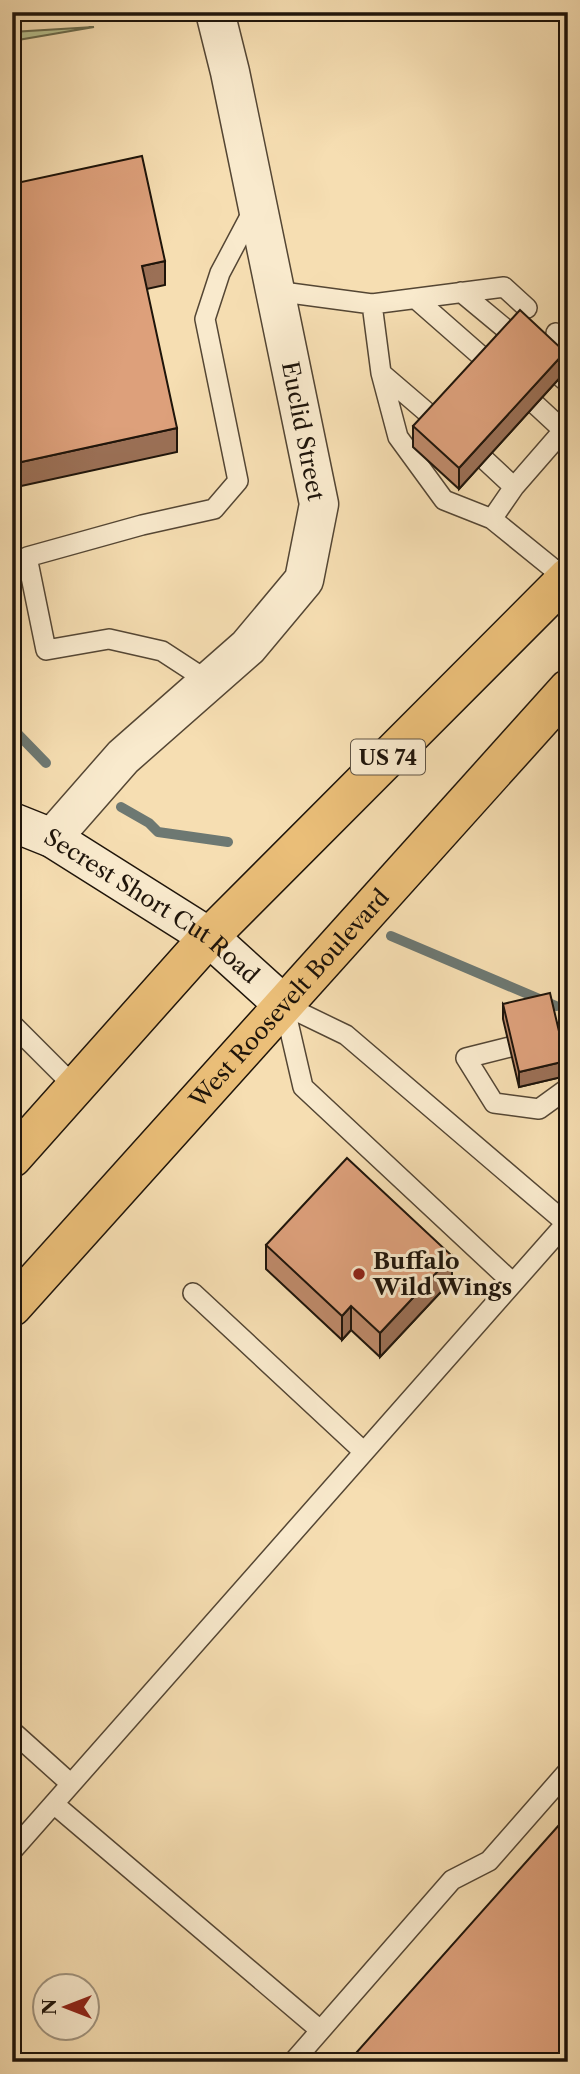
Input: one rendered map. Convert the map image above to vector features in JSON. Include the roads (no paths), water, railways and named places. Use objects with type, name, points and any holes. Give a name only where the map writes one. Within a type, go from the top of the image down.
[{"type":"highway","name":"US 74","points":[[12,1158],[209,937],[567,578]]},
{"type":"highway","name":"West Roosevelt Boulevard","points":[[12,1307],[284,1005],[564,701]]},
{"type":"street","name":"Euclid Street","points":[[52,838],[123,757],[248,647],[304,580],[319,504],[215,12]]},
{"type":"street","name":"Secrest Short Cut Road","points":[[12,822],[52,838],[209,937],[284,1005]]},
{"type":"lane","points":[[208,681],[162,651],[109,639],[46,650],[20,558],[142,525],[214,509],[238,481],[205,319],[220,273],[257,203]]},
{"type":"lane","points":[[275,291],[372,304],[504,286],[527,308]]},
{"type":"lane","points":[[461,292],[514,336]]},
{"type":"lane","points":[[416,299],[489,363]]},
{"type":"lane","points":[[372,304],[381,373],[398,437],[444,500],[492,519],[567,578]]},
{"type":"lane","points":[[381,373],[437,421]]},
{"type":"lane","points":[[492,519],[514,487],[566,427],[536,405]]},
{"type":"lane","points":[[485,460],[514,487]]},
{"type":"lane","points":[[12,1851],[567,1222],[346,1035],[284,1005]]},
{"type":"lane","points":[[284,1005],[303,1087],[513,1283]]},
{"type":"lane","points":[[12,1024],[75,1087]]},
{"type":"lane","points":[[510,1047],[466,1058],[494,1103],[538,1109],[568,1088]]},
{"type":"lane","points":[[193,1293],[364,1452]]},
{"type":"lane","points":[[13,1732],[71,1784]]},
{"type":"lane","points":[[292,2062],[452,1880],[489,1861],[568,1772]]},
{"type":"lane","points":[[54,1804],[320,2030]]},
{"type":"waterway","points":[[12,728],[46,763]]},
{"type":"waterway","points":[[121,807],[149,823],[158,832],[228,842]]},
{"type":"waterway","points":[[391,936],[556,1006]]},
{"type":"place","name":"Buffalo Wild Wings","points":[[359,1274]]}]
